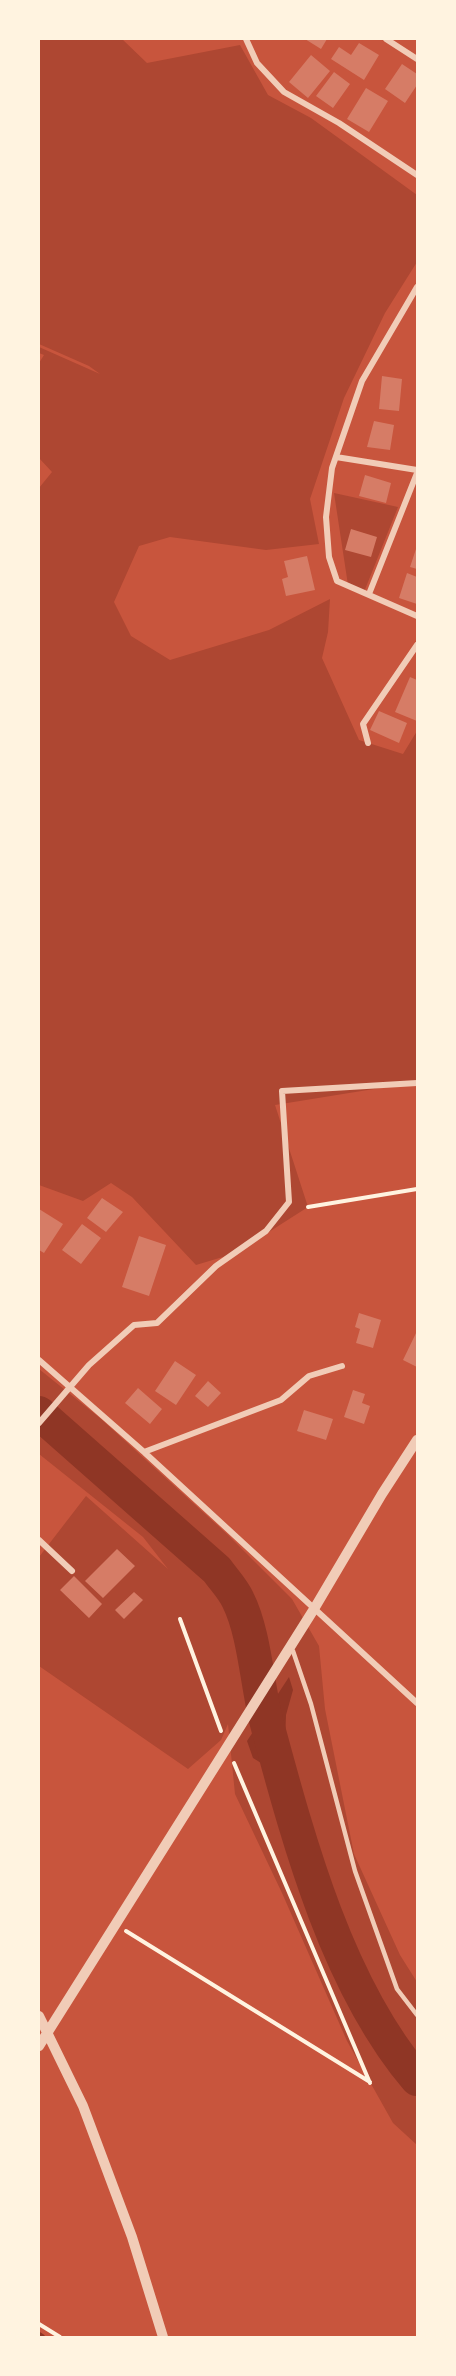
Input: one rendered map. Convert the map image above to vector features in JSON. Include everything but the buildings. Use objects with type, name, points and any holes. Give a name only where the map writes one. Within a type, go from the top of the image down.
[{"type":"street","points":[[246,39],[257,63],[284,92],[339,123],[417,176]]},
{"type":"street","points":[[386,39],[417,58]]},
{"type":"street","points":[[417,287],[362,381],[332,468],[326,517],[329,557],[337,581],[417,615]]},
{"type":"street","points":[[336,457],[417,471],[369,594]]},
{"type":"street","points":[[368,743],[363,724],[417,645]]},
{"type":"street","points":[[39,1423],[89,1365],[134,1325],[157,1323],[216,1266],[266,1230],[289,1202],[282,1091],[417,1083]]},
{"type":"street","points":[[39,1359],[144,1452],[313,1610],[417,1703]]},
{"type":"street","points":[[144,1452],[280,1400],[309,1376],[342,1366]]},
{"type":"street","points":[[39,2046],[417,1440]]},
{"type":"street","points":[[39,1540],[72,1571]]},
{"type":"street","points":[[39,2016],[87,2116],[132,2237],[163,2337]]},
{"type":"lane","points":[[293,1650],[311,1704],[355,1871],[397,1989],[417,2015]]},
{"type":"path","points":[[308,1207],[417,1189]]},
{"type":"path","points":[[116,1924],[370,2082],[227,1746],[180,1619]]},
{"type":"path","points":[[39,2324],[60,2337]]},
{"type":"shaded area","points":[[39,39],[122,39],[147,63],[240,45],[268,95],[311,118],[417,195],[417,262],[385,313],[344,398],[310,499],[319,544],[266,550],[170,537],[139,546],[114,602],[131,636],[170,660],[269,630],[330,599],[328,632],[322,658],[359,740],[403,754],[417,731],[417,1082],[275,1105],[308,1207],[236,1253],[196,1265],[132,1197],[111,1183],[83,1201],[39,1185],[39,488],[52,472],[39,458],[39,363],[44,355],[39,353],[39,347],[100,374],[89,366],[39,344]]},
{"type":"shaded area","points":[[334,493],[398,507],[364,592],[348,585]]},
{"type":"shaded area","points":[[39,1369],[100,1418],[227,1534],[292,1599],[319,1646],[325,1709],[354,1854],[400,1955],[417,1982],[417,2145],[393,2123],[347,2041],[282,1893],[235,1794],[228,1724],[221,1740],[188,1769],[39,1666],[39,1557],[86,1496],[168,1569],[143,1537],[39,1454]]},
{"type":"shaded area","points":[[289,1677],[293,1690],[286,1715],[285,1743],[303,1812],[293,1814],[282,1776],[253,1758],[247,1741]]},
{"type":"waterway","points":[[39,1413],[217,1570],[236,1596],[248,1628],[267,1724],[279,1769],[307,1863],[324,1910],[364,2000],[389,2042],[417,2079]]}]
